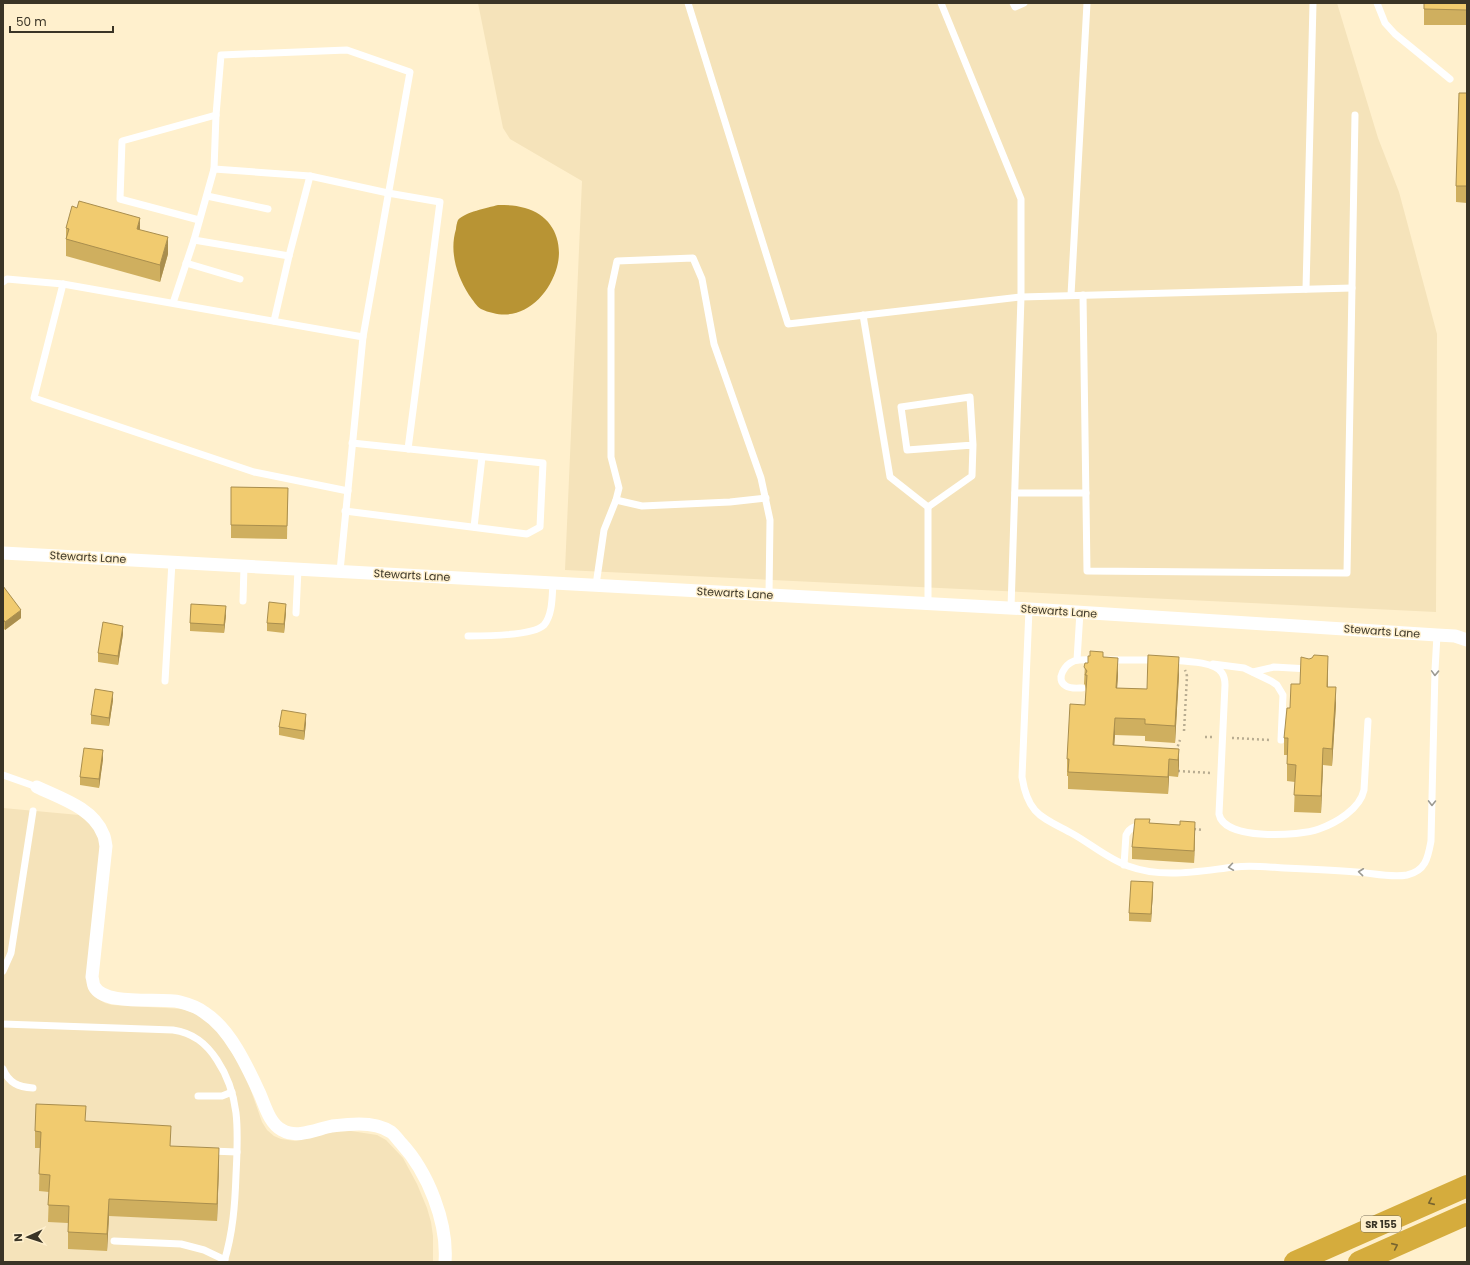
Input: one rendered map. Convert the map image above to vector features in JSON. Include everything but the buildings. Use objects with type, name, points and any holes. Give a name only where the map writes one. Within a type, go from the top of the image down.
[{"type":"highway","name":"SR 155","points":[[1295,1262],[1467,1186]]},
{"type":"highway","name":"SR 155","points":[[1360,1262],[1467,1214]]},
{"type":"street","name":"Stewarts Lane","points":[[3,553],[1080,612],[1437,634],[1455,636],[1467,640]]},
{"type":"street","points":[[37,787],[86,812],[93,818],[104,834],[106,846],[92,977],[94,986],[99,993],[118,998],[180,1002],[206,1013],[222,1029],[242,1057],[272,1121],[281,1130],[290,1134],[303,1133],[333,1126],[359,1124],[376,1125],[391,1132],[408,1151],[425,1178],[442,1222],[446,1248],[445,1262]]},
{"type":"lane","points":[[688,3],[788,324],[1021,297],[1352,288]]},
{"type":"lane","points":[[941,3],[1021,199],[1021,297],[1011,608]]},
{"type":"lane","points":[[1013,3],[1015,7],[1024,3]]},
{"type":"lane","points":[[1071,295],[1087,3]]},
{"type":"lane","points":[[1306,289],[1313,3]]},
{"type":"lane","points":[[1378,3],[1386,22],[1394,34],[1450,79]]},
{"type":"lane","points":[[173,303],[194,240],[214,169],[216,115],[221,54],[347,50],[410,72],[362,337],[340,571]]},
{"type":"lane","points":[[199,220],[120,199],[122,141],[216,115]]},
{"type":"lane","points":[[1084,295],[1087,571],[1347,574],[1355,115]]},
{"type":"lane","points":[[214,169],[310,176],[388,193],[440,202],[408,449]]},
{"type":"lane","points":[[274,321],[310,176]]},
{"type":"lane","points":[[207,196],[268,209]]},
{"type":"lane","points":[[194,240],[289,256]]},
{"type":"lane","points":[[596,585],[604,530],[616,500],[619,488],[611,457],[611,289],[617,261],[693,258],[702,279],[714,344],[761,478],[766,498],[770,520],[769,595]]},
{"type":"lane","points":[[186,263],[240,279]]},
{"type":"lane","points":[[3,282],[8,279],[63,284],[362,337]]},
{"type":"lane","points":[[63,284],[34,398],[254,472],[348,491]]},
{"type":"lane","points":[[863,315],[890,477],[928,507]]},
{"type":"lane","points":[[928,507],[972,476],[973,445],[970,396],[901,407],[907,450],[973,445]]},
{"type":"lane","points":[[345,511],[527,534],[540,527],[543,463],[352,443]]},
{"type":"lane","points":[[474,527],[482,457]]},
{"type":"lane","points":[[1015,493],[1086,493]]},
{"type":"lane","points":[[616,500],[642,506],[730,502],[766,498]]},
{"type":"lane","points":[[928,507],[928,603]]},
{"type":"lane","points":[[165,681],[172,562]]},
{"type":"lane","points":[[243,601],[244,566]]},
{"type":"lane","points":[[296,613],[298,569]]},
{"type":"lane","points":[[468,636],[510,634],[536,629],[544,624],[549,614],[553,583]]},
{"type":"lane","points":[[1029,609],[1022,777],[1024,793],[1030,806],[1037,814],[1084,840],[1124,865],[1143,870],[1177,874],[1237,866],[1354,872],[1394,876],[1407,875],[1420,870],[1428,859],[1431,841],[1437,634]]},
{"type":"lane","points":[[1077,660],[1080,612]]},
{"type":"lane","points":[[1082,688],[1067,687],[1064,685],[1061,678],[1063,670],[1077,660],[1182,661],[1242,667],[1275,683],[1283,695],[1281,740]]},
{"type":"lane","points":[[1204,664],[1220,669],[1223,674],[1225,685],[1219,814],[1222,822],[1229,827],[1247,832],[1277,834],[1305,833],[1320,829],[1351,810],[1362,797],[1366,777],[1368,721]]},
{"type":"lane","points":[[1253,672],[1274,666],[1310,669],[1309,671]]},
{"type":"lane","points":[[3,775],[37,787]]},
{"type":"lane","points":[[3,971],[11,953],[34,811]]},
{"type":"lane","points":[[1124,865],[1126,835],[1128,831],[1133,826],[1153,827]]},
{"type":"lane","points":[[3,1024],[173,1030],[184,1032],[201,1040],[210,1049],[228,1078],[237,1112],[237,1152],[234,1218],[224,1261],[204,1250],[181,1244],[114,1241]]},
{"type":"lane","points":[[3,1069],[12,1082],[22,1087],[33,1088]]},
{"type":"lane","points":[[198,1096],[222,1096],[232,1092]]},
{"type":"lane","points":[[201,1151],[237,1152]]},
{"type":"path","points":[[1182,661],[1187,676],[1184,730]]},
{"type":"path","points":[[1204,737],[1281,740]]},
{"type":"path","points":[[1168,752],[1176,752],[1180,740]]},
{"type":"path","points":[[1178,771],[1206,773]]},
{"type":"path","points":[[1191,834],[1192,829],[1203,830]]},
{"type":"shaded area","points":[[478,3],[1337,3],[1378,138],[1399,192],[1437,334],[1436,612],[565,570],[582,181],[510,139],[503,128]]},
{"type":"shaded area","points":[[498,205],[512,205],[534,211],[549,223],[554,230],[559,248],[557,267],[548,288],[533,304],[524,310],[504,315],[479,308],[469,295],[455,264],[453,246],[458,220],[461,217]]},
{"type":"shaded area","points":[[3,808],[79,815],[100,832],[97,998],[112,1005],[183,1009],[199,1015],[213,1025],[244,1071],[262,1122],[267,1130],[274,1136],[281,1139],[295,1141],[332,1132],[351,1131],[377,1135],[386,1140],[403,1158],[417,1184],[427,1208],[433,1236],[433,1262],[3,1262]]}]
